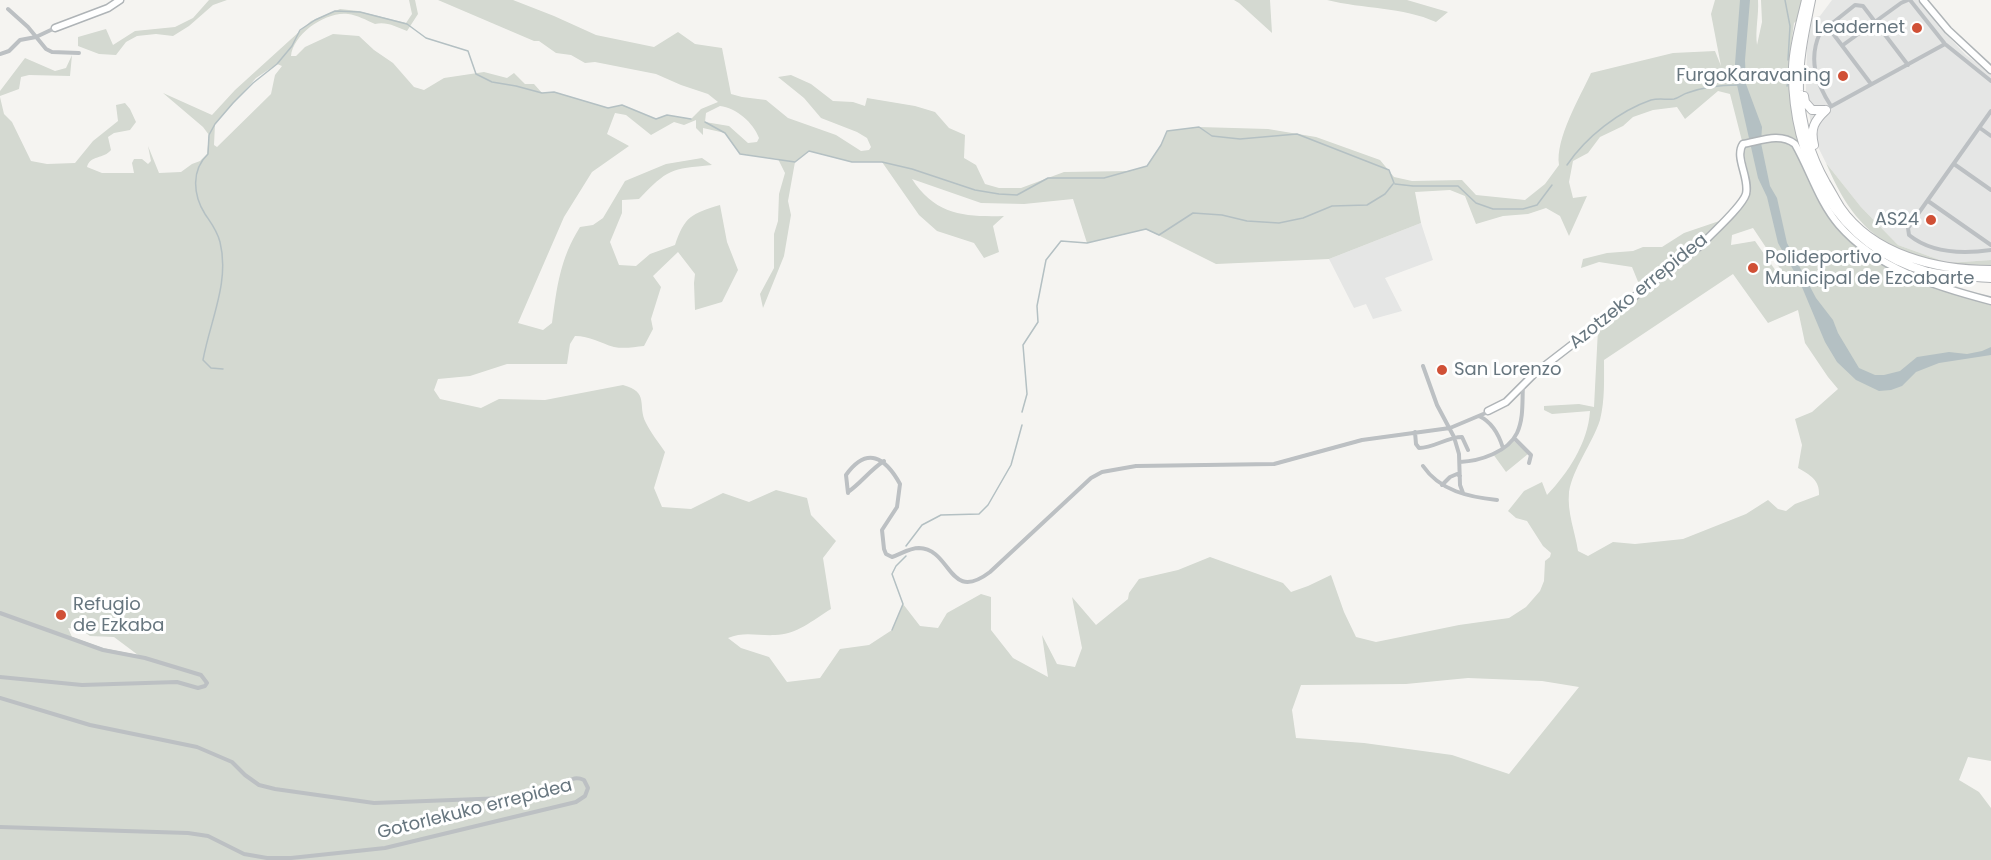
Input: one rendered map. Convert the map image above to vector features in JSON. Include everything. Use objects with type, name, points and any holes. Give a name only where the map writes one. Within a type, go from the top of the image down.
[{"type":"highway","points":[[1806,0],[1793,65],[1795,110],[1799,133],[1807,155],[1832,205],[1844,222],[1857,234],[1878,250],[1900,262],[1929,272],[1991,278]]},
{"type":"highway","points":[[1811,0],[1803,40],[1799,90],[1805,130],[1821,173],[1837,202],[1850,218],[1872,238],[1904,256],[1945,267],[1991,270]]},
{"type":"highway","points":[[1803,40],[1805,102],[1812,110],[1828,108]]},
{"type":"highway","points":[[1828,108],[1817,117],[1812,132],[1817,154],[1837,202]]},
{"type":"street","points":[[0,54],[9,51],[20,40],[36,37],[108,8],[120,0]]},
{"type":"street","points":[[1843,45],[1875,21],[1909,0],[1945,44],[1991,81]]},
{"type":"street","points":[[1923,0],[1948,30],[1991,70]]},
{"type":"street","points":[[1908,65],[1863,6],[1855,5],[1820,33],[1817,39],[1815,63],[1818,86],[1828,108],[1908,65],[1945,44]]},
{"type":"street","points":[[8,9],[46,49],[52,52],[79,53]]},
{"type":"street","points":[[1828,27],[1871,84]]},
{"type":"street","points":[[1991,111],[1908,228],[1909,235],[1930,247],[1960,252],[1991,248]]},
{"type":"street","points":[[1980,128],[1991,136]]},
{"type":"street","name":"Azotzeko errepidea","points":[[1488,411],[1500,406],[1543,367],[1700,246],[1713,233],[1742,201],[1747,192],[1739,151],[1743,144],[1782,137],[1795,144],[1834,219],[1864,249],[1892,266],[1931,283],[1991,301]]},
{"type":"street","points":[[1954,164],[1991,190]]},
{"type":"street","points":[[1928,201],[1991,248]]},
{"type":"street","points":[[1423,366],[1437,405],[1454,437],[1460,462],[1463,493]]},
{"type":"street","points":[[1460,462],[1493,454],[1514,438],[1520,422],[1523,385]]},
{"type":"street","points":[[884,461],[848,493],[846,475],[857,462],[876,458],[884,461],[900,484],[897,507],[882,530],[886,554],[892,557],[911,549],[927,549],[942,559],[956,579],[980,580],[1064,506],[1091,478],[1102,471],[1136,466],[1274,464],[1362,440],[1450,428],[1488,411]]},
{"type":"street","points":[[1479,416],[1488,421],[1503,448]]},
{"type":"street","points":[[1415,432],[1416,444],[1419,448],[1426,448],[1462,436],[1468,450]]},
{"type":"street","points":[[1514,438],[1531,455],[1529,463]]},
{"type":"street","points":[[1423,466],[1434,480],[1442,485],[1474,497],[1497,500]]},
{"type":"street","points":[[1442,485],[1450,477],[1457,474],[1460,476]]},
{"type":"street","points":[[0,613],[103,650],[145,658],[201,675],[207,682],[205,686],[198,688],[177,682],[82,685],[0,677]]},
{"type":"street","name":"Gotorlekuko errepidea","points":[[0,698],[90,725],[197,747],[232,762],[245,775],[259,784],[274,789],[374,803],[531,797],[552,794],[572,779],[578,778],[584,780],[588,788],[585,796],[576,802],[428,838],[385,848],[291,858],[267,858],[244,854],[208,836],[188,833],[0,827]]},
{"type":"shaded area","points":[[209,0],[227,0],[213,5],[189,26],[173,36],[156,34],[137,36],[126,42],[116,55],[99,54],[78,46],[78,37],[106,29],[113,45],[135,31],[175,27],[193,18]]},
{"type":"shaded area","points":[[409,0],[415,0],[418,14],[407,31],[387,24],[375,24],[351,15],[330,16],[304,32],[293,48],[291,56],[296,56],[305,47],[333,34],[359,36],[393,63],[414,87],[424,90],[444,78],[484,72],[507,78],[514,73],[525,84],[534,84],[542,93],[554,92],[608,108],[622,105],[655,119],[667,115],[691,119],[701,109],[718,102],[708,94],[656,74],[595,62],[585,63],[571,55],[556,53],[539,41],[534,41],[438,0],[513,0],[596,35],[654,47],[678,32],[695,44],[722,48],[731,94],[766,100],[788,118],[836,135],[861,151],[869,150],[871,147],[867,138],[821,118],[804,98],[778,77],[791,75],[811,84],[833,101],[853,102],[865,106],[867,98],[915,106],[935,112],[949,128],[965,135],[964,158],[976,165],[985,184],[999,188],[1021,188],[1064,172],[1130,171],[1147,166],[1167,131],[1199,127],[1268,129],[1316,137],[1380,160],[1394,177],[1412,181],[1462,180],[1476,195],[1525,200],[1545,184],[1559,165],[1564,131],[1591,73],[1673,53],[1715,51],[1721,66],[1711,14],[1715,0],[1758,0],[1757,45],[1762,22],[1761,0],[1803,0],[1801,17],[1794,23],[1789,62],[1807,155],[1839,225],[1877,258],[1965,297],[1991,305],[1991,761],[1968,757],[1959,780],[1979,792],[1991,808],[1991,860],[0,860],[0,97],[4,114],[12,122],[31,161],[47,164],[75,163],[93,141],[118,121],[116,105],[125,103],[136,122],[130,130],[114,133],[108,137],[111,150],[91,161],[87,167],[102,173],[134,173],[132,163],[134,159],[142,159],[148,164],[151,161],[148,146],[159,173],[181,172],[207,154],[209,135],[203,127],[163,93],[212,115],[235,90],[311,21],[340,9],[406,23],[412,14]],"holes":[[[277,64],[282,66],[275,75],[271,94],[217,147],[214,145],[215,124],[256,78]],[[1718,91],[1730,94],[1742,141],[1751,192],[1734,216],[1684,233],[1662,247],[1643,247],[1633,251],[1607,253],[1583,259],[1581,268],[1599,262],[1632,267],[1641,289],[1598,329],[1594,407],[1579,404],[1544,406],[1544,410],[1552,414],[1590,411],[1581,446],[1562,477],[1547,495],[1542,482],[1524,491],[1508,511],[1516,518],[1527,521],[1543,546],[1551,553],[1545,561],[1544,581],[1540,591],[1526,607],[1509,618],[1459,625],[1376,642],[1356,637],[1331,575],[1291,592],[1283,583],[1210,557],[1178,570],[1139,579],[1129,593],[1128,599],[1096,625],[1072,597],[1082,648],[1075,667],[1057,664],[1042,635],[1048,677],[1013,658],[991,630],[991,597],[981,594],[947,613],[938,628],[920,626],[903,604],[892,630],[869,645],[840,649],[820,678],[787,682],[769,657],[741,648],[728,638],[751,634],[783,634],[804,626],[831,609],[823,558],[836,541],[811,515],[807,498],[776,490],[749,502],[723,493],[691,509],[662,507],[654,488],[665,452],[646,423],[640,396],[631,388],[623,385],[545,400],[499,399],[481,408],[440,399],[434,390],[438,379],[470,376],[507,364],[567,364],[570,344],[575,336],[590,338],[618,348],[644,346],[653,329],[651,319],[661,287],[653,276],[678,252],[695,274],[695,310],[722,302],[738,270],[727,242],[720,205],[690,218],[682,228],[675,245],[650,254],[636,266],[619,265],[610,242],[622,213],[622,200],[639,199],[671,172],[712,165],[702,158],[666,164],[625,181],[603,218],[593,225],[580,227],[573,239],[560,273],[552,323],[543,330],[518,323],[564,217],[592,172],[629,146],[607,134],[615,113],[626,115],[651,135],[674,122],[684,125],[696,120],[696,128],[703,135],[703,128],[725,133],[740,154],[778,159],[785,173],[779,194],[778,221],[774,234],[774,268],[760,294],[763,308],[784,256],[791,215],[788,201],[795,162],[809,151],[852,162],[882,162],[919,215],[937,231],[974,243],[984,258],[999,252],[993,226],[1004,216],[976,216],[941,207],[921,191],[912,179],[981,203],[1024,204],[1073,199],[1087,243],[1146,229],[1216,264],[1329,259],[1421,223],[1415,192],[1450,190],[1465,196],[1476,224],[1503,216],[1528,214],[1546,208],[1560,216],[1569,236],[1587,196],[1573,198],[1569,182],[1573,161],[1588,153],[1600,137],[1623,126],[1633,117],[1653,110],[1677,107],[1685,119]],[[720,106],[726,107],[748,121],[759,138],[757,142],[748,143],[729,126],[705,122],[706,113]],[[1753,228],[1783,273],[1764,287],[1778,274],[1755,241],[1731,245],[1732,235]],[[1733,274],[1768,323],[1798,310],[1805,343],[1838,389],[1812,412],[1795,419],[1802,445],[1798,468],[1816,482],[1819,495],[1795,504],[1786,511],[1778,509],[1768,500],[1746,514],[1683,539],[1635,544],[1613,542],[1588,556],[1578,551],[1570,515],[1569,492],[1574,475],[1600,420],[1604,360]],[[68,628],[80,629],[90,636],[114,637],[138,655],[103,648],[72,637]],[[1468,678],[1542,681],[1579,687],[1509,774],[1452,755],[1364,743],[1296,738],[1292,710],[1301,685],[1406,684]]]},
{"type":"shaded area","points":[[1234,0],[1270,0],[1272,33],[1239,3]]},
{"type":"shaded area","points":[[1327,0],[1407,0],[1448,12],[1436,22],[1397,11]]},
{"type":"shaded area","points":[[1746,0],[1750,0],[1745,60],[1746,84],[1762,127],[1761,143],[1770,186],[1777,198],[1787,243],[1816,298],[1833,320],[1859,368],[1875,375],[1884,375],[1900,371],[1917,357],[1949,352],[1967,354],[1991,347],[1991,355],[1939,363],[1916,372],[1902,386],[1879,391],[1856,380],[1837,362],[1825,342],[1799,280],[1778,243],[1767,197],[1758,178],[1737,85]]},
{"type":"shaded area","points":[[1832,0],[1918,0],[1940,28],[1966,55],[1991,73],[1991,260],[1948,263],[1898,245],[1861,207],[1826,163],[1817,145],[1810,119],[1806,91],[1807,48],[1812,18],[1820,16]]},
{"type":"shaded area","points":[[72,55],[70,76],[29,75],[21,77],[19,89],[0,96],[0,91],[25,58],[55,71],[66,68]]},
{"type":"shaded area","points":[[1826,163],[1861,207],[1898,245],[1948,263],[1991,260],[1991,267],[1931,262],[1909,256],[1892,246],[1860,221],[1845,200]]},
{"type":"shaded area","points":[[1421,223],[1433,260],[1385,278],[1402,311],[1373,319],[1366,304],[1354,308],[1329,259]]},
{"type":"shaded area","points":[[1513,440],[1528,454],[1506,472],[1493,454]]},
{"type":"waterway","points":[[1740,73],[1744,0]]},
{"type":"waterway","points":[[1785,0],[1790,26],[1788,60]]},
{"type":"waterway","points":[[223,369],[211,368],[203,360],[223,272],[220,242],[198,199],[196,175],[202,160],[208,154],[209,135],[215,124],[253,83],[277,64],[292,46],[300,30],[315,20],[335,11],[360,12],[407,24],[426,38],[468,51],[476,74],[492,82],[542,93],[554,92],[608,108],[622,105],[656,119],[667,115],[691,119]]},
{"type":"waterway","points":[[1787,86],[1790,75]]},
{"type":"waterway","points":[[1567,165],[1593,135],[1615,118],[1639,105],[1654,99],[1674,99],[1706,88],[1738,85]]},
{"type":"waterway","points":[[705,122],[725,133],[740,154],[795,162],[809,151],[852,162],[882,162],[912,169],[975,190],[999,194],[1017,195],[1048,178],[1104,178],[1147,166],[1167,131],[1199,127],[1212,136],[1240,139],[1297,134],[1389,170],[1394,183]]},
{"type":"waterway","points":[[1022,412],[1027,394],[1023,345],[1038,322],[1037,306],[1046,260],[1061,241],[1087,243],[1146,229],[1159,235],[1193,213],[1279,223],[1303,218],[1332,206],[1367,205],[1385,194],[1393,184]]},
{"type":"waterway","points":[[1395,184],[1458,186],[1476,203],[1493,209],[1523,209],[1537,205],[1552,185]]},
{"type":"waterway","points":[[906,546],[922,525],[941,515],[979,514],[988,505],[1011,465],[1022,425]]},
{"type":"waterway","points":[[892,630],[903,604],[892,574],[906,556]]},
{"type":"place","name":"Leadernet","points":[[1917,28]]},
{"type":"place","name":"FurgoKaravaning","points":[[1843,76]]},
{"type":"place","name":"AS24","points":[[1931,220]]},
{"type":"place","name":"Polideportivo Municipal de Ezcabarte","points":[[1753,268]]},
{"type":"place","name":"San Lorenzo","points":[[1442,370]]},
{"type":"place","name":"Refugio de Ezkaba","points":[[61,615]]}]
